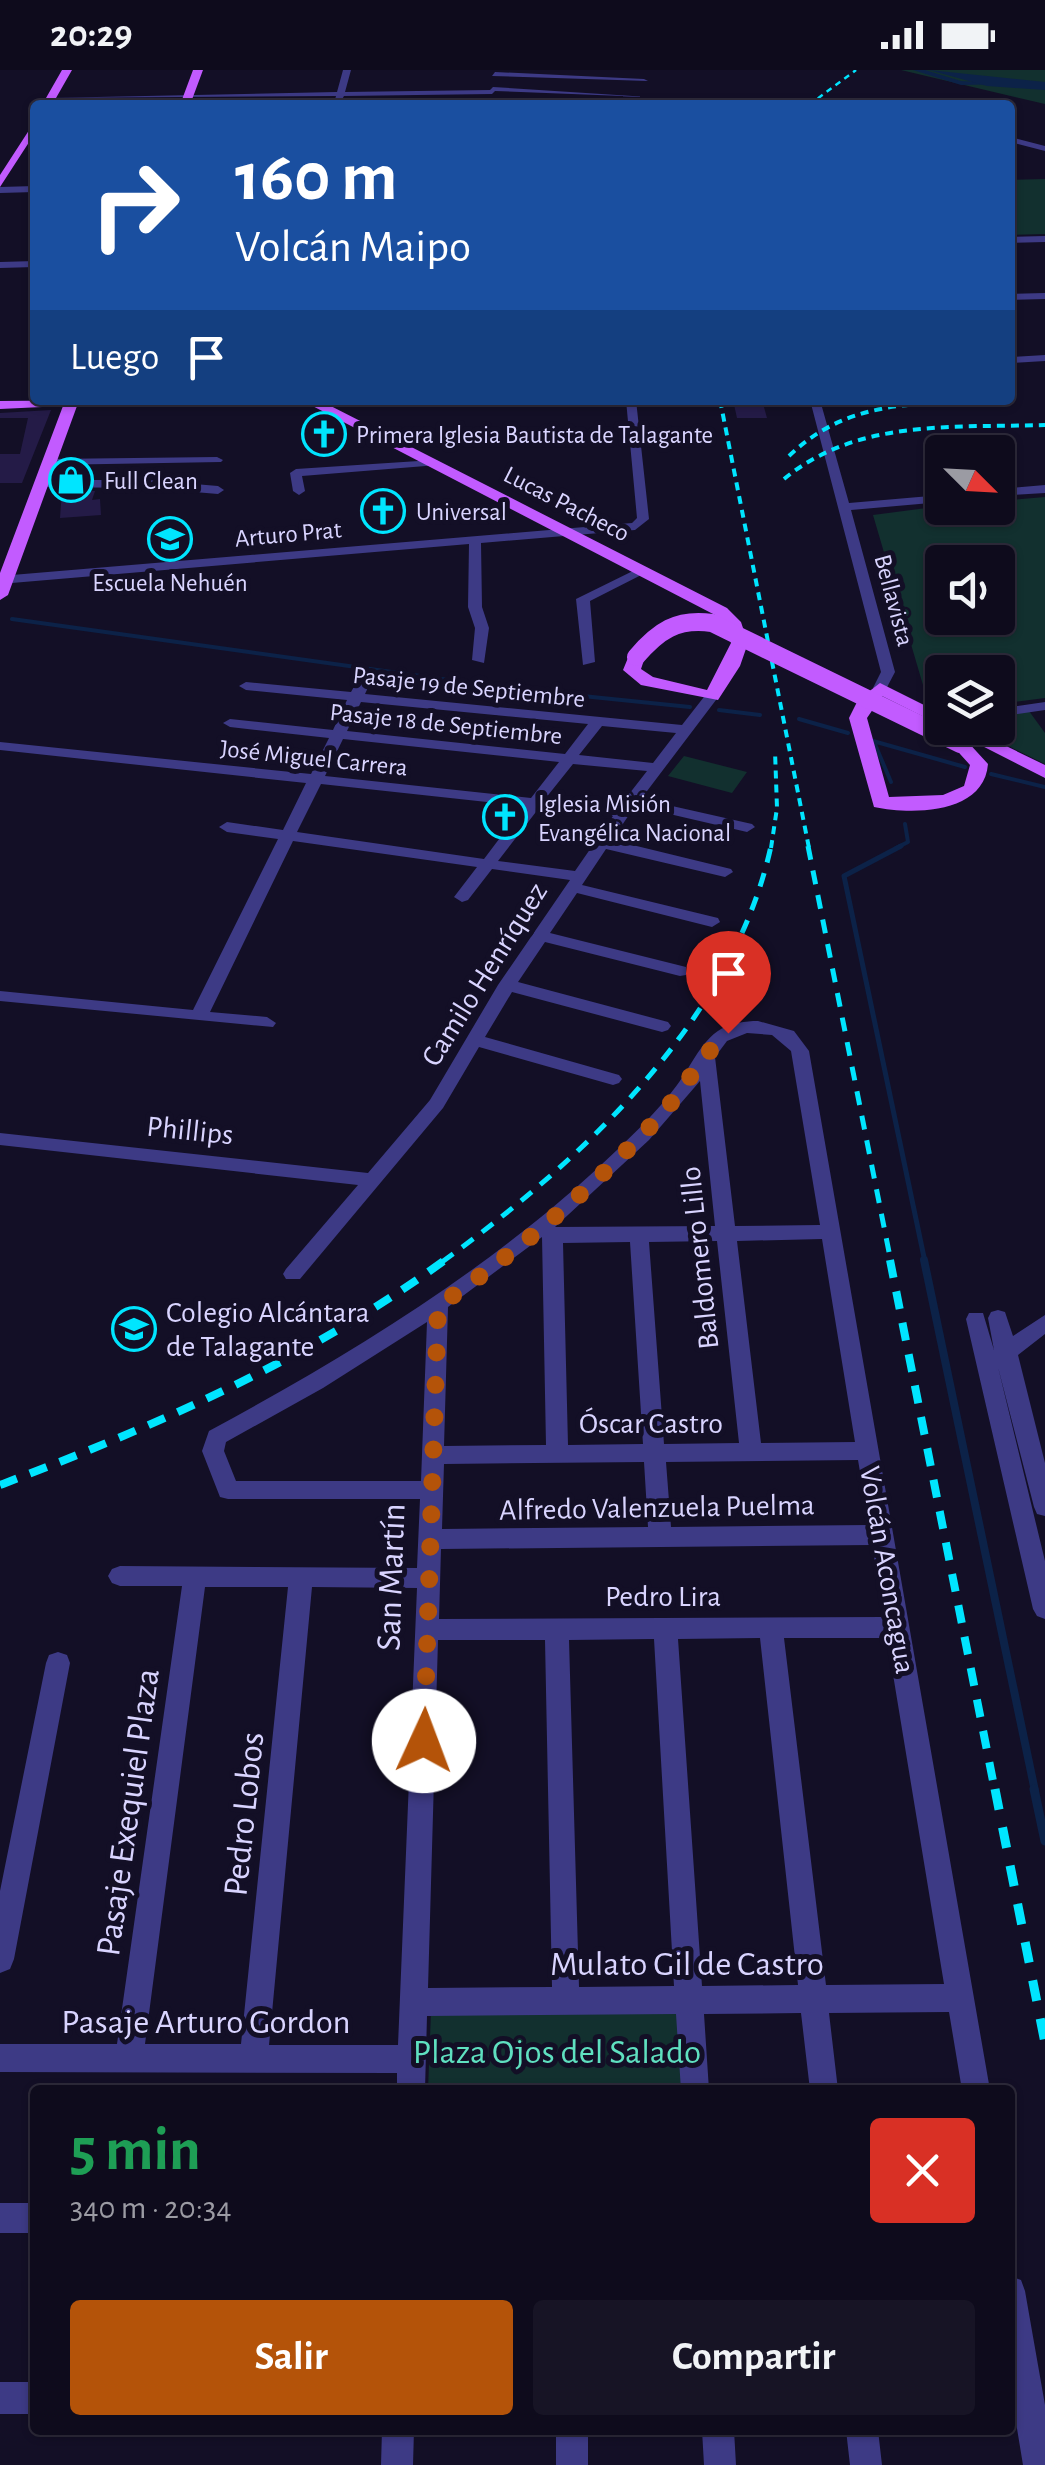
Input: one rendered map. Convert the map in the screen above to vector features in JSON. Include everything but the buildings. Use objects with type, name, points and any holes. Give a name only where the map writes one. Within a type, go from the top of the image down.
[{"type":"main road","points":[[50,100],[67,70]]},
{"type":"main road","points":[[187,100],[198,70]]},
{"type":"main road","points":[[0,187],[23,144]]},
{"type":"main road","points":[[0,405],[30,403]]},
{"type":"main road","points":[[2,585],[71,405]]},
{"type":"main road","name":"Lucas Pacheco","points":[[318,405],[703,600],[736,624],[741,648],[711,696]]},
{"type":"main road","points":[[711,696],[700,701],[688,692],[638,677],[632,670],[636,657],[665,626],[691,621],[717,624],[925,721]]},
{"type":"main road","points":[[880,688],[925,712]]},
{"type":"main road","name":"Bellavista","points":[[880,688],[864,704],[858,718],[882,803],[942,801],[968,792],[979,776],[979,764],[965,745]]},
{"type":"main road","points":[[980,745],[1045,772]]},
{"type":"street","points":[[346,70],[339,100],[492,90],[630,100]]},
{"type":"street","points":[[644,100],[645,70]]},
{"type":"street","points":[[491,100],[495,72],[644,81]]},
{"type":"street","points":[[1015,141],[1045,149]]},
{"type":"street","points":[[0,187],[30,189]]},
{"type":"street","points":[[1015,240],[1045,240]]},
{"type":"street","points":[[0,265],[30,264]]},
{"type":"street","points":[[1015,297],[1045,296]]},
{"type":"street","points":[[1015,360],[1045,358]]},
{"type":"street","name":"Arturo Prat","points":[[2,585],[640,524],[643,521],[631,405]]},
{"type":"street","name":"Bellavista","points":[[815,405],[888,672],[880,688]]},
{"type":"street","points":[[50,462],[217,460]]},
{"type":"street","points":[[300,491],[296,473],[434,464]]},
{"type":"street","points":[[41,484],[147,484],[218,490]]},
{"type":"street","points":[[1015,492],[1045,489]]},
{"type":"street","points":[[844,507],[925,500]]},
{"type":"street","points":[[475,540],[475,607],[482,628],[479,660]]},
{"type":"street","points":[[588,662],[583,599],[645,570]]},
{"type":"street","points":[[200,1016],[364,682]]},
{"type":"street","name":"Pasaje 19 de Septiembre","points":[[246,686],[688,730]]},
{"type":"street","name":"Camilo Henríquez","points":[[293,1274],[437,1104],[507,985],[627,807],[711,696]]},
{"type":"street","points":[[1015,710],[1045,706]]},
{"type":"street","points":[[462,897],[598,721]]},
{"type":"street","name":"Pasaje 18 de Septiembre","points":[[230,724],[657,768]]},
{"type":"street","name":"José Miguel Carrera","points":[[0,746],[535,803],[627,807],[747,827]]},
{"type":"street","points":[[227,827],[488,864],[577,882],[712,922]]},
{"type":"street","points":[[603,844],[725,872]]},
{"type":"street","points":[[541,936],[680,971]]},
{"type":"street","points":[[507,985],[662,1026]]},
{"type":"street","points":[[0,996],[267,1023]]},
{"type":"street","name":"Volcán Aconcagua","points":[[706,1057],[721,1037],[736,1029],[754,1027],[783,1032],[794,1038],[800,1050],[975,2085]]},
{"type":"street","points":[[474,1040],[613,1080]]},
{"type":"street","points":[[434,1490],[228,1490],[213,1451],[218,1437],[326,1378],[548,1231],[649,1128],[706,1057]]},
{"type":"street","name":"Baldomero Lillo","points":[[706,1057],[750,1452]]},
{"type":"street","name":"Phillips","points":[[0,1139],[374,1180]]},
{"type":"street","points":[[548,1231],[831,1232]]},
{"type":"street","points":[[548,1231],[557,1454]]},
{"type":"street","points":[[639,1234],[660,1537]]},
{"type":"street","name":"San Martín","points":[[411,2085],[438,1306]]},
{"type":"street","points":[[987,1319],[1045,1609]]},
{"type":"street","points":[[996,1359],[1045,1323]]},
{"type":"street","points":[[996,1359],[1045,1507]]},
{"type":"street","name":"Óscar Castro","points":[[434,1455],[868,1452]]},
{"type":"street","name":"Alfredo Valenzuela Puelma","points":[[432,1539],[882,1535]]},
{"type":"street","points":[[120,1576],[430,1578]]},
{"type":"street","name":"Pasaje Exequiel Plaza","points":[[129,2058],[196,1576]]},
{"type":"street","name":"Pedro Lobos","points":[[254,2058],[301,1577]]},
{"type":"street","name":"Pedro Lira","points":[[428,1630],[898,1627]]},
{"type":"street","points":[[665,1628],[695,2085]]},
{"type":"street","points":[[771,1628],[823,2085]]},
{"type":"street","points":[[557,1629],[566,2001]]},
{"type":"street","points":[[0,1959],[58,1663]]},
{"type":"street","name":"Mulato Gil de Castro","points":[[414,2002],[960,1998]]},
{"type":"street","name":"Pasaje Arturo Gordon","points":[[0,2058],[412,2059]]},
{"type":"street","points":[[0,2218],[30,2218]]},
{"type":"street","points":[[1015,2321],[1040,2465]]},
{"type":"street","points":[[0,2398],[30,2398]]},
{"type":"street","points":[[397,2465],[398,2435]]},
{"type":"street","points":[[572,2435],[572,2465]]},
{"type":"street","points":[[718,2435],[720,2465]]},
{"type":"street","points":[[863,2435],[866,2465]]},
{"type":"green space","points":[[901,70],[1045,70],[1045,104]]},
{"type":"green space","points":[[1045,179],[1045,234],[1015,235],[1015,180]]},
{"type":"green space","points":[[1045,497],[1045,698],[1015,702],[1015,655],[925,655],[923,685],[873,515],[925,508],[925,525],[1015,525],[1015,500]]},
{"type":"green space","points":[[1029,711],[1045,733],[1045,764],[1006,745],[1015,745],[1015,713]]},
{"type":"green space","points":[[684,756],[747,772],[732,793],[668,776]]},
{"type":"green space","name":"Plaza Ojos del Salado","points":[[431,2012],[681,2012],[685,2085],[428,2085]]},
{"type":"waterway","points":[[917,70],[961,83],[1008,84]]},
{"type":"waterway","points":[[936,70],[987,82],[1045,86]]},
{"type":"waterway","points":[[12,619],[514,689],[690,707]]},
{"type":"waterway","points":[[719,710],[760,715]]},
{"type":"waterway","points":[[799,719],[848,733]]},
{"type":"waterway","points":[[873,741],[965,767]]},
{"type":"waterway","points":[[874,742],[891,782]]},
{"type":"waterway","points":[[991,774],[1045,787]]},
{"type":"waterway","points":[[896,848],[908,842],[905,824]]},
{"type":"waterway","points":[[901,846],[844,876],[925,1262]]},
{"type":"waterway","points":[[924,1260],[1035,1791]]},
{"type":"waterway","points":[[1034,1789],[1045,1841]]},
{"type":"railway","points":[[816,100],[856,70]]},
{"type":"railway","points":[[721,405],[809,848]]},
{"type":"railway","points":[[789,456],[844,420],[904,405]]},
{"type":"railway","points":[[784,479],[813,459],[875,436],[942,427],[1045,425]]},
{"type":"railway","points":[[771,848],[777,808],[775,751]]},
{"type":"railway","points":[[442,1262],[494,1223],[597,1133],[687,1028],[723,971],[752,910],[771,846]]},
{"type":"railway","points":[[808,846],[891,1262]]},
{"type":"railway","points":[[0,1485],[230,1388],[340,1329],[445,1260]]},
{"type":"railway","points":[[890,1260],[995,1791]]},
{"type":"railway","points":[[995,1789],[1045,2043]]},
{"type":"place","name":"Primera Iglesia Bautista de Talagante","points":[[324,434]]},
{"type":"place","name":"Full Clean","points":[[71,480]]},
{"type":"place","name":"Universal","points":[[383,511]]},
{"type":"place","name":"Escuela Nehuén","points":[[170,539]]},
{"type":"place","name":"Iglesia Misión Evangélica Nacional","points":[[505,817]]},
{"type":"place","name":"Colegio Alcántara de Talagante","points":[[134,1329]]},
{"type":"route","points":[[424,1741],[438,1306],[520,1244],[606,1170],[662,1114],[715,1043],[728,1033]]}]
